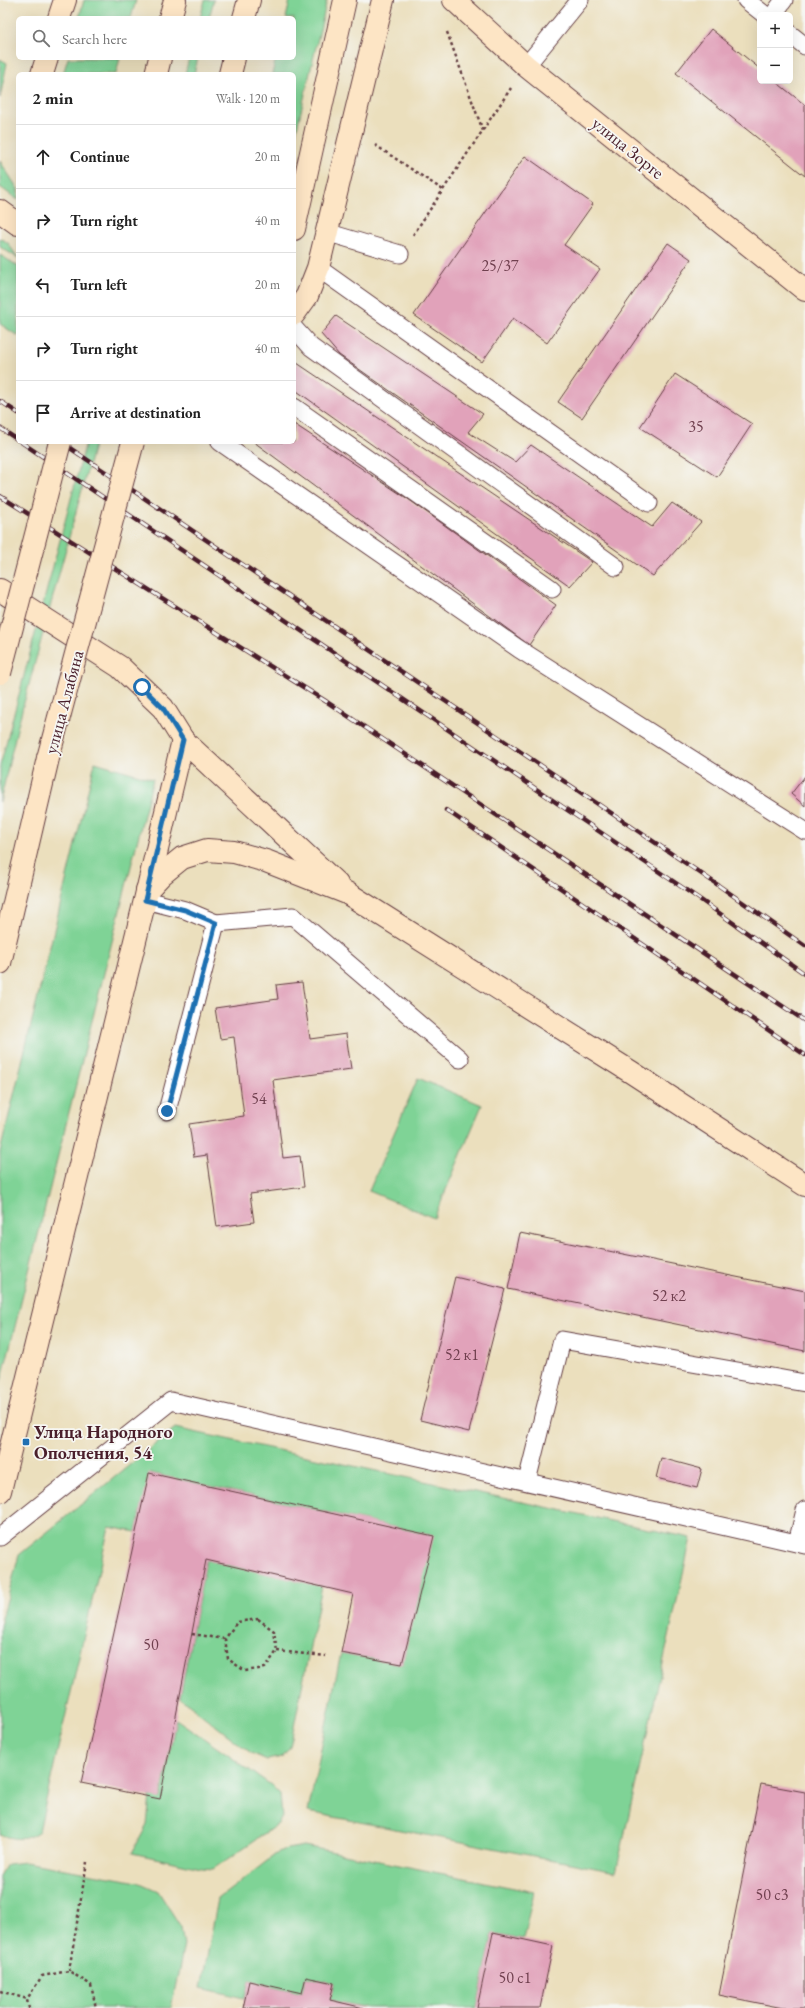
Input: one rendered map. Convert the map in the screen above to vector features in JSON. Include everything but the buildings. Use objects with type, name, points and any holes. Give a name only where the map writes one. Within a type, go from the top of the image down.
[{"type":"street","points":[[61,16],[65,0]]},
{"type":"street","points":[[171,16],[175,0]]},
{"type":"street","points":[[245,16],[249,0]]},
{"type":"street","points":[[296,220],[345,0]]},
{"type":"street","points":[[296,311],[307,296],[318,268],[383,0]]},
{"type":"street","name":"улица Зорге","points":[[454,0],[526,66],[805,290]]},
{"type":"street","points":[[43,72],[46,60]]},
{"type":"street","points":[[156,72],[160,60]]},
{"type":"street","points":[[230,72],[234,60]]},
{"type":"street","points":[[0,211],[16,223]]},
{"type":"street","points":[[0,674],[59,444]]},
{"type":"street","name":"улица Алабяна","points":[[0,963],[48,758],[132,444]]},
{"type":"street","points":[[0,590],[120,667],[163,708],[183,740],[347,893]]},
{"type":"street","points":[[0,1491],[183,740]]},
{"type":"street","points":[[146,895],[161,875],[182,858],[207,850],[234,852],[266,861],[347,893],[631,1072],[805,1185]]},
{"type":"lane","points":[[526,66],[580,0]]},
{"type":"lane","points":[[746,0],[761,12]]},
{"type":"lane","points":[[775,12],[784,0]]},
{"type":"lane","points":[[793,36],[805,46]]},
{"type":"lane","points":[[326,232],[400,254]]},
{"type":"lane","points":[[318,268],[649,503]]},
{"type":"lane","points":[[296,330],[311,347],[616,567]]},
{"type":"lane","points":[[296,407],[552,589]]},
{"type":"lane","points":[[223,444],[519,649],[805,831]]},
{"type":"lane","points":[[146,895],[216,923],[293,916],[460,1059]]},
{"type":"lane","points":[[167,1111],[216,923]]},
{"type":"lane","points":[[527,1482],[562,1340],[805,1383]]},
{"type":"lane","points":[[0,1537],[171,1401],[801,1544],[805,1510]]},
{"type":"path","points":[[446,29],[483,131]]},
{"type":"path","points":[[400,254],[526,66]]},
{"type":"path","points":[[374,144],[443,190]]},
{"type":"path","points":[[258,1619],[274,1631],[278,1651],[265,1668],[245,1671],[228,1659],[225,1639],[237,1622],[258,1619]]},
{"type":"path","points":[[192,1634],[225,1639]]},
{"type":"path","points":[[278,1651],[326,1656]]},
{"type":"path","points":[[69,1971],[87,1862]]},
{"type":"path","points":[[29,2008],[28,1999],[42,1976],[69,1971],[91,1985],[96,2008]]},
{"type":"path","points":[[0,1991],[28,1999]]},
{"type":"green space","points":[[84,0],[136,0],[132,16],[80,16]]},
{"type":"green space","points":[[205,0],[214,0],[210,16],[201,16]]},
{"type":"green space","points":[[290,0],[327,0],[296,132],[296,72],[272,72],[276,60],[296,60],[296,16],[286,16]]},
{"type":"green space","points":[[0,59],[7,63],[0,98]]},
{"type":"green space","points":[[67,60],[120,60],[116,72],[64,72]]},
{"type":"green space","points":[[188,60],[198,60],[194,72],[186,72]]},
{"type":"green space","points":[[0,161],[16,186],[16,199],[0,187]]},
{"type":"green space","points":[[0,238],[8,243],[16,257],[0,247]]},
{"type":"green space","points":[[0,255],[16,265],[16,335],[0,324]]},
{"type":"green space","points":[[85,444],[94,444],[18,725],[0,802],[0,766]]},
{"type":"green space","points":[[95,762],[153,779],[0,1386],[0,1152]]},
{"type":"green space","points":[[418,1078],[482,1105],[434,1218],[369,1191]]},
{"type":"green space","points":[[175,1428],[691,1538],[616,1872],[308,1812],[341,1653],[402,1664],[433,1536],[150,1473],[136,1532],[109,1527],[39,1831],[29,1837],[20,1839],[0,1835],[0,1626],[19,1555]]},
{"type":"green space","points":[[206,1560],[322,1586],[290,1747],[282,1757],[267,1760],[251,1753],[180,1698]]},
{"type":"green space","points":[[176,1719],[271,1785],[280,1794],[282,1817],[278,1824],[213,1869],[201,1868],[132,1853],[147,1825],[150,1796],[161,1798]]},
{"type":"green space","points":[[304,1846],[534,1892],[523,1939],[493,1933],[477,2008],[367,2008],[330,2000],[334,1983],[306,1977],[302,1993],[249,1981],[245,1998],[201,1988],[218,1899],[276,1854],[287,1849]]},
{"type":"green space","points":[[25,1862],[138,1882],[158,1891],[181,1927],[184,1945],[171,2008],[0,2008],[0,1876],[7,1864]]},
{"type":"railway","points":[[0,401],[16,412]]},
{"type":"railway","points":[[0,428],[16,439]]},
{"type":"railway","points":[[24,444],[698,898],[805,974]]},
{"type":"railway","points":[[64,444],[718,885],[805,946]]},
{"type":"railway","points":[[0,496],[327,702],[805,1021]]},
{"type":"railway","points":[[446,810],[805,1055]]},
{"type":"place","name":"Улица Народного Ополчения, 54","points":[[26,1442]]},
{"type":"route","points":[[142,687],[163,708],[183,740],[145,900],[185,910],[216,923],[167,1111]]}]
